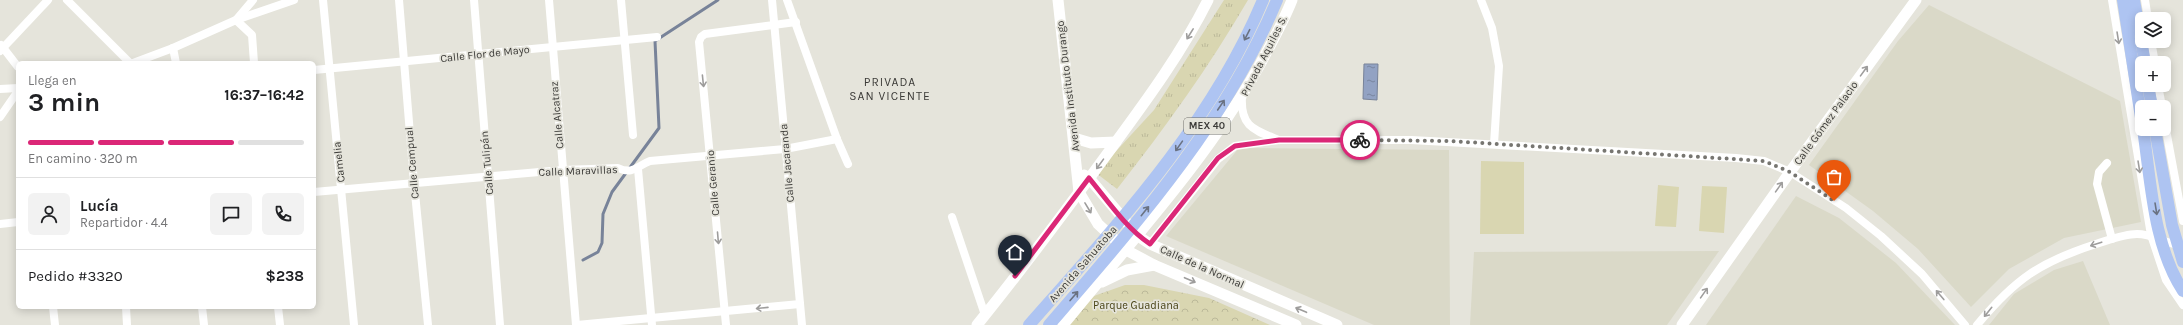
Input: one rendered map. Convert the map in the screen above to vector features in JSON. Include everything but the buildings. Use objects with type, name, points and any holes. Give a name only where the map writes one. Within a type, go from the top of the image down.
[{"type":"main road","name":"Avenida Sahuatoba","points":[[1029,325],[1110,233],[1165,166],[1227,74],[1263,0]]},
{"type":"main road","name":"Avenida Sahuatoba","points":[[1049,325],[1116,248],[1177,172],[1231,90],[1277,0]]},
{"type":"main road","points":[[2122,0],[2138,100]]},
{"type":"main road","points":[[2134,0],[2143,56]]},
{"type":"main road","points":[[2144,136],[2156,238],[2183,291]]},
{"type":"main road","points":[[2157,136],[2183,262]]},
{"type":"street","points":[[16,65],[1,47],[48,0]]},
{"type":"street","points":[[67,0],[130,61]]},
{"type":"street","points":[[236,20],[252,0]]},
{"type":"street","points":[[137,61],[173,48],[236,20],[294,0]]},
{"type":"street","name":"Camelia","points":[[323,0],[354,325]]},
{"type":"street","name":"Calle Cempual","points":[[399,0],[414,183],[428,325]]},
{"type":"street","name":"Calle Tulipán","points":[[474,0],[500,325]]},
{"type":"street","name":"Calle Alcatraz","points":[[549,0],[562,170],[577,325]]},
{"type":"street","points":[[621,0],[633,135]]},
{"type":"street","name":"Calle Jacaranda","points":[[772,0],[802,325]]},
{"type":"street","points":[[786,0],[796,22],[837,139],[848,164]]},
{"type":"street","name":"Avenida Instituto Durango","points":[[1058,0],[1079,192]]},
{"type":"street","points":[[976,325],[1079,192],[1155,90],[1196,26],[1208,0]]},
{"type":"street","name":"Privada Aquiles S.","points":[[1279,140],[1257,131],[1246,123],[1242,107],[1242,95],[1273,40],[1292,0]]},
{"type":"street","points":[[1481,0],[1492,28],[1499,66],[1494,144]]},
{"type":"street","name":"Calle Gómez Palacio","points":[[1682,325],[1790,172],[1916,0]]},
{"type":"street","points":[[2112,0],[2162,269],[2173,292],[2183,304]]},
{"type":"street","points":[[2144,0],[2147,12]]},
{"type":"street","points":[[236,20],[252,35],[254,61]]},
{"type":"street","points":[[774,26],[796,22]]},
{"type":"street","name":"Calle Geranio","points":[[726,325],[699,42],[700,37],[705,34],[774,26]]},
{"type":"street","name":"Calle Flor de Mayo","points":[[316,70],[404,63],[657,37]]},
{"type":"street","points":[[173,48],[176,61]]},
{"type":"street","points":[[0,89],[16,90]]},
{"type":"street","points":[[0,117],[16,93]]},
{"type":"street","points":[[1063,325],[1093,287],[1138,236],[1205,150],[1242,95]]},
{"type":"street","points":[[2167,136],[2183,221]]},
{"type":"street","points":[[1074,138],[1090,143],[1116,142]]},
{"type":"street","name":"Calle Maravillas","points":[[316,192],[562,170],[618,168],[626,172],[638,169],[650,161],[785,149],[837,139]]},
{"type":"street","points":[[1150,244],[1218,158],[1227,150],[1242,144],[1279,140],[1411,140],[1736,158],[1764,161],[1790,172],[1846,208],[1881,236],[1922,274],[1965,325]]},
{"type":"street","points":[[2107,163],[2099,172],[2097,184],[2112,239]]},
{"type":"street","points":[[638,169],[652,322]]},
{"type":"street","points":[[1078,172],[1089,178]]},
{"type":"street","name":"Calle de la Normal","points":[[1089,178],[1112,208],[1138,236],[1150,244],[1337,325]]},
{"type":"street","name":"Calle de la Normal","points":[[1079,192],[1098,224],[1126,250],[1154,265],[1296,325]]},
{"type":"street","points":[[952,217],[985,315]]},
{"type":"street","points":[[0,224],[16,222]]},
{"type":"street","points":[[1977,325],[2013,285],[2038,268],[2070,253],[2112,239],[2136,234],[2180,245]]},
{"type":"street","points":[[1093,287],[1127,270],[1154,265],[1163,249]]},
{"type":"street","points":[[577,325],[652,322],[725,311],[800,304]]},
{"type":"street","points":[[53,309],[55,325]]},
{"type":"street","points":[[126,309],[127,325]]},
{"type":"street","points":[[202,309],[204,325]]},
{"type":"street","points":[[278,309],[280,325]]},
{"type":"shaded area","points":[[1929,5],[2120,101],[2141,222],[2064,238],[2009,269],[1971,307],[1918,249],[1873,211],[1809,165],[1898,41]]},
{"type":"shaded area","points":[[1239,148],[1449,150],[1450,325],[1374,325],[1166,236]]},
{"type":"shaded area","points":[[1796,196],[1839,218],[1896,263],[1955,325],[1706,325]]},
{"type":"shaded area","points":[[1719,251],[1667,325],[1470,325],[1474,252]]},
{"type":"shaded area","points":[[2083,261],[2110,325],[1989,325],[2014,294],[2054,270]]},
{"type":"green space","points":[[1224,0],[1248,0],[1186,97],[1117,189],[1096,173],[1154,110]]},
{"type":"green space","points":[[1481,161],[1524,162],[1524,234],[1480,234]]},
{"type":"green space","points":[[1658,185],[1679,187],[1676,227],[1655,226]]},
{"type":"green space","points":[[1702,186],[1727,187],[1724,233],[1699,231]]},
{"type":"green space","name":"Parque Guadiana","points":[[1125,285],[1144,285],[1209,298],[1270,325],[1069,325],[1091,297]]},
{"type":"water","points":[[1364,64],[1378,64],[1377,100],[1363,99]]},
{"type":"waterway","points":[[583,260],[598,252],[602,243],[603,214],[612,192],[659,128],[655,41],[718,0]]},
{"type":"way so far","points":[[1360,140],[1450,141],[1736,158],[1764,161],[1790,172],[1834,201]]},
{"type":"district","name":"PRIVADA SAN VICENTE","points":[[890,89]]},
{"type":"route","points":[[1015,276],[1089,178],[1112,208],[1138,236],[1150,244],[1218,158],[1227,150],[1235,146],[1279,140],[1360,140]]}]
